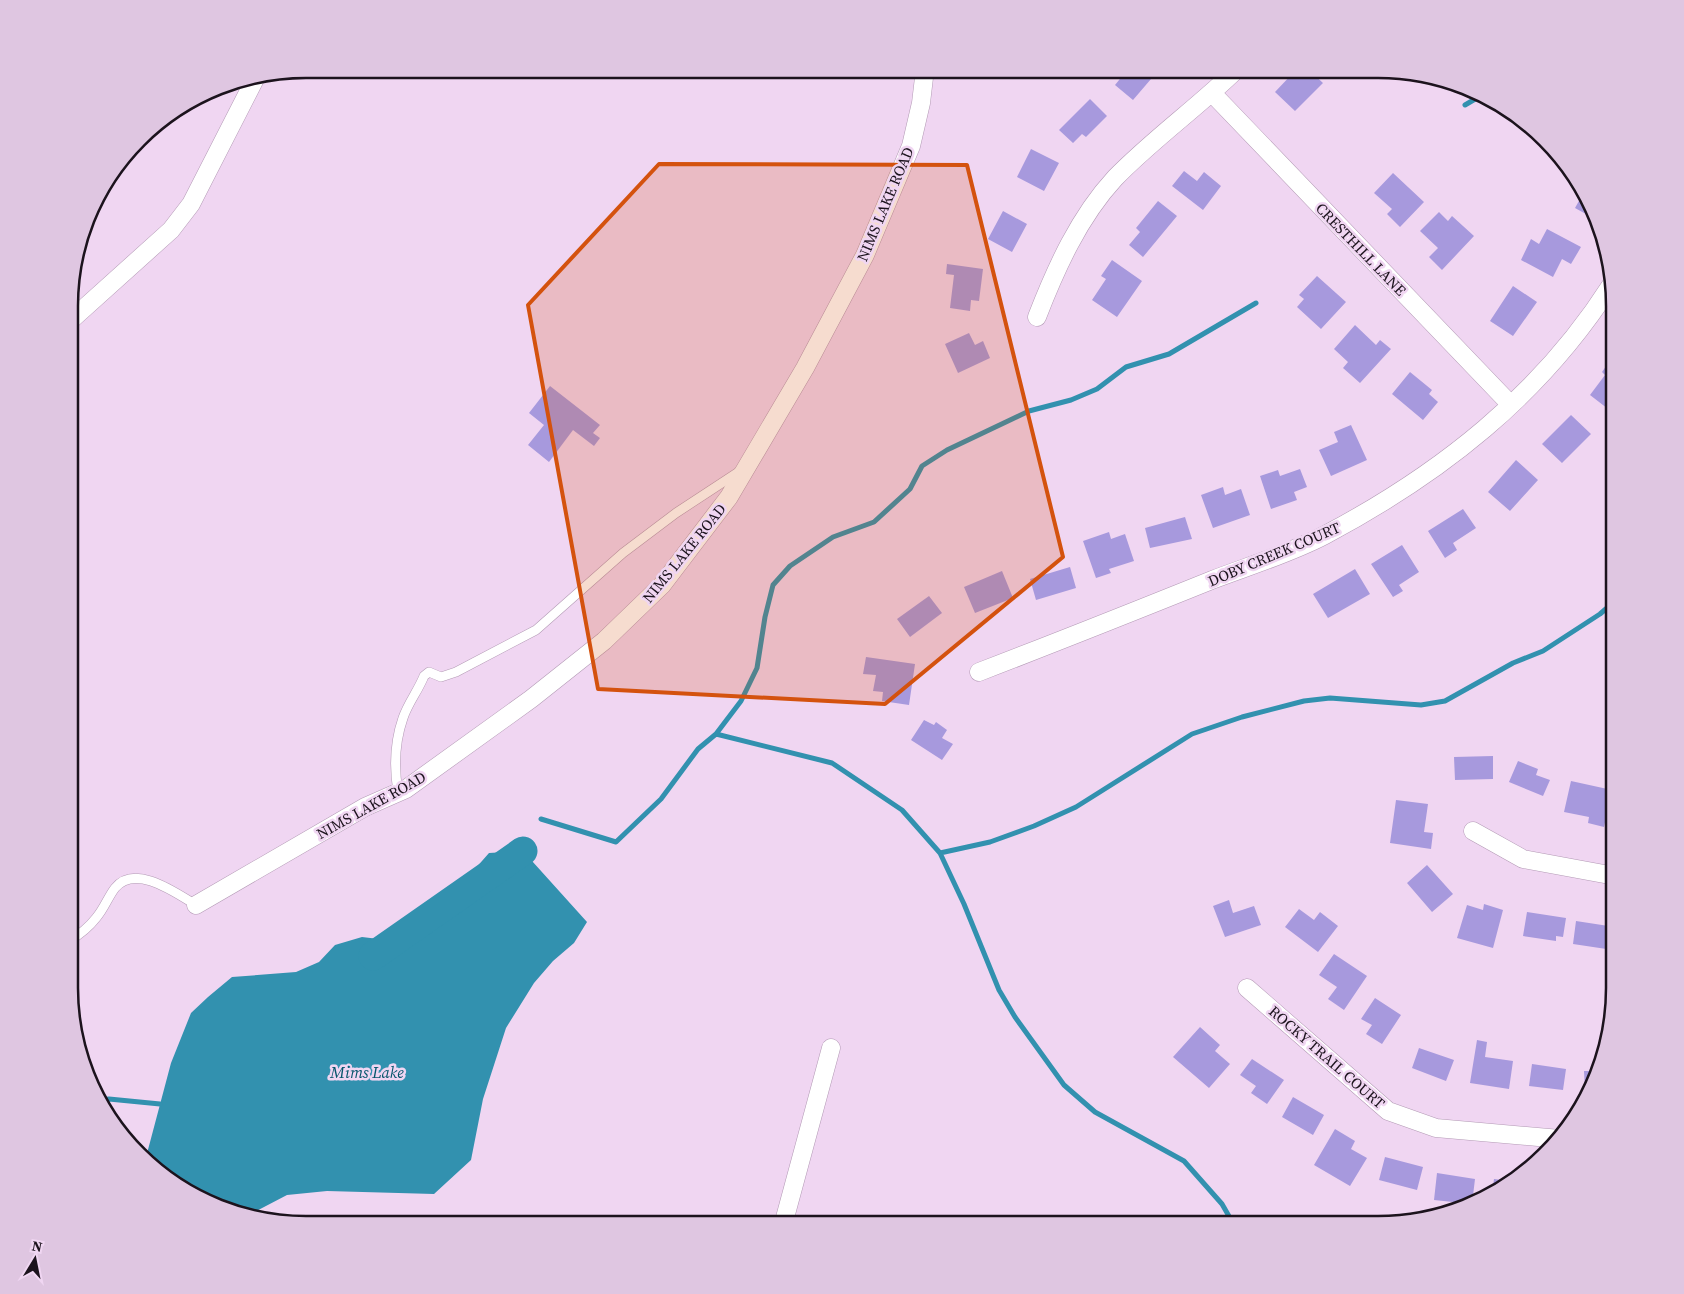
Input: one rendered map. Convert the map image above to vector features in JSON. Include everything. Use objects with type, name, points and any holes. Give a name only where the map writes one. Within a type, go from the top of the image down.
[{"type":"street","name":"NIMS LAKE ROAD","points":[[196,905],[365,807],[398,792],[477,740],[604,642],[662,585],[729,497],[805,368],[864,255],[911,146],[921,103],[924,78]]},
{"type":"street","points":[[1037,317],[1048,286],[1070,243],[1092,208],[1116,178],[1228,78]]},
{"type":"street","points":[[78,314],[171,230],[191,204],[253,84]]},
{"type":"street","name":"CRESTHILL LANE","points":[[1212,93],[1511,405]]},
{"type":"street","name":"DOBY CREEK COURT","points":[[979,672],[1323,536],[1405,490],[1474,440],[1536,381],[1592,314],[1606,291]]},
{"type":"street","points":[[1473,831],[1523,859],[1606,874]]},
{"type":"street","name":"ROCKY TRAIL COURT","points":[[1247,988],[1388,1111],[1436,1128],[1551,1138]]},
{"type":"street","points":[[785,1216],[831,1048]]},
{"type":"lane","points":[[398,792],[395,776],[396,751],[403,719],[424,676],[429,672],[441,677],[456,672],[536,630],[623,553],[676,513],[746,467]]},
{"type":"lane","points":[[78,933],[96,918],[116,887],[132,879],[140,878],[153,883],[196,905]]},
{"type":"highlighted area","points":[[659,164],[967,165],[1063,557],[885,704],[598,689],[528,305]]},
{"type":"water","name":"Mims Lake","points":[[523,851],[587,922],[574,943],[553,961],[534,983],[506,1028],[483,1099],[471,1160],[434,1194],[327,1191],[287,1195],[256,1211],[218,1199],[191,1186],[147,1153],[171,1063],[191,1013],[208,997],[232,977],[296,972],[319,962],[335,945],[362,937],[387,940],[424,927],[489,853]]},
{"type":"building","points":[[1121,78],[1152,78],[1133,100],[1115,85]]},
{"type":"building","points":[[1288,78],[1318,78],[1323,83],[1295,111],[1275,92]]},
{"type":"building","points":[[1090,99],[1107,116],[1086,137],[1082,134],[1073,143],[1059,130]]},
{"type":"building","points":[[1031,149],[1059,163],[1044,191],[1017,177]]},
{"type":"building","points":[[1184,171],[1197,181],[1204,172],[1221,186],[1203,210],[1172,186]]},
{"type":"building","points":[[1393,173],[1424,202],[1400,227],[1387,214],[1392,209],[1374,193]]},
{"type":"building","points":[[1580,199],[1588,215],[1575,208]]},
{"type":"building","points":[[1158,201],[1177,216],[1143,257],[1129,245],[1140,232],[1136,228]]},
{"type":"building","points":[[1003,211],[1027,224],[1012,252],[988,239]]},
{"type":"building","points":[[1439,212],[1448,221],[1452,216],[1474,236],[1442,270],[1429,257],[1438,248],[1420,231]]},
{"type":"building","points":[[1547,229],[1581,247],[1571,264],[1562,259],[1553,277],[1521,260],[1531,239],[1539,244]]},
{"type":"building","points":[[1112,260],[1142,281],[1117,317],[1092,300],[1106,279],[1101,276]]},
{"type":"building","points":[[947,264],[983,269],[979,301],[971,300],[970,311],[950,308],[954,275],[946,274]]},
{"type":"building","points":[[1317,276],[1346,302],[1321,329],[1297,307],[1304,299],[1299,295]]},
{"type":"building","points":[[1513,286],[1537,302],[1513,336],[1490,321]]},
{"type":"building","points":[[1355,325],[1376,345],[1380,340],[1391,349],[1360,383],[1343,368],[1348,362],[1334,349]]},
{"type":"building","points":[[969,333],[975,345],[983,341],[990,358],[958,373],[945,344]]},
{"type":"building","points":[[1606,366],[1606,407],[1590,395],[1605,375],[1602,372]]},
{"type":"building","points":[[1410,372],[1432,390],[1429,394],[1438,402],[1423,420],[1392,394]]},
{"type":"building","points":[[550,386],[600,425],[593,433],[600,438],[594,446],[573,430],[549,462],[528,445],[544,425],[529,413]]},
{"type":"building","points":[[1571,415],[1591,434],[1562,463],[1542,444]]},
{"type":"building","points":[[1351,425],[1367,460],[1331,476],[1319,450],[1338,442],[1334,432]]},
{"type":"building","points":[[1516,460],[1538,480],[1510,511],[1488,492]]},
{"type":"building","points":[[1300,469],[1307,487],[1294,492],[1297,500],[1271,509],[1260,476],[1278,470],[1280,476]]},
{"type":"building","points":[[1223,487],[1225,495],[1241,489],[1250,515],[1213,528],[1201,495]]},
{"type":"building","points":[[1463,509],[1476,528],[1453,543],[1457,550],[1445,558],[1428,531]]},
{"type":"building","points":[[1185,517],[1192,539],[1150,548],[1145,528]]},
{"type":"building","points":[[1109,532],[1111,539],[1125,534],[1134,561],[1109,569],[1111,573],[1096,578],[1083,541]]},
{"type":"building","points":[[1402,545],[1419,572],[1399,585],[1403,591],[1393,597],[1371,564]]},
{"type":"building","points":[[1070,567],[1076,588],[1036,600],[1030,579]]},
{"type":"building","points":[[1355,569],[1370,594],[1328,618],[1313,594]]},
{"type":"building","points":[[1002,571],[1013,598],[975,613],[964,587]]},
{"type":"building","points":[[929,596],[942,613],[910,637],[897,619]]},
{"type":"building","points":[[866,657],[915,664],[909,705],[882,701],[883,692],[873,691],[876,675],[863,674]]},
{"type":"building","points":[[924,720],[934,725],[936,722],[947,730],[942,738],[953,744],[942,760],[911,740]]},
{"type":"building","points":[[1493,756],[1493,779],[1455,780],[1454,757]]},
{"type":"building","points":[[1518,761],[1538,769],[1536,775],[1550,780],[1543,796],[1509,782]]},
{"type":"building","points":[[1571,781],[1606,789],[1606,818],[1604,827],[1588,823],[1589,817],[1564,812]]},
{"type":"building","points":[[1396,800],[1428,804],[1424,832],[1433,833],[1431,849],[1390,843]]},
{"type":"building","points":[[1427,865],[1453,894],[1432,912],[1407,883]]},
{"type":"building","points":[[1229,900],[1233,913],[1254,906],[1261,925],[1225,937],[1213,906]]},
{"type":"building","points":[[1484,904],[1503,910],[1493,948],[1457,938],[1467,905],[1483,910]]},
{"type":"building","points":[[1299,909],[1314,920],[1320,912],[1338,926],[1318,952],[1285,927]]},
{"type":"building","points":[[1527,912],[1566,918],[1563,937],[1556,936],[1556,941],[1523,936]]},
{"type":"building","points":[[1576,921],[1606,926],[1606,949],[1573,944]]},
{"type":"building","points":[[1334,954],[1367,976],[1344,1010],[1328,999],[1337,987],[1319,975]]},
{"type":"building","points":[[1375,998],[1401,1015],[1382,1044],[1366,1034],[1372,1025],[1361,1019]]},
{"type":"building","points":[[1200,1027],[1220,1045],[1215,1051],[1230,1064],[1209,1088],[1173,1057]]},
{"type":"building","points":[[1477,1040],[1487,1042],[1485,1057],[1513,1061],[1509,1089],[1470,1083]]},
{"type":"building","points":[[1419,1048],[1454,1060],[1446,1081],[1412,1068]]},
{"type":"building","points":[[1252,1059],[1284,1080],[1267,1104],[1251,1093],[1256,1086],[1240,1075]]},
{"type":"building","points":[[1532,1064],[1566,1069],[1563,1090],[1529,1086]]},
{"type":"building","points":[[1584,1071],[1591,1071],[1589,1076],[1585,1085]]},
{"type":"building","points":[[1293,1097],[1324,1115],[1313,1135],[1282,1117]]},
{"type":"building","points":[[1335,1129],[1355,1141],[1351,1149],[1367,1158],[1350,1186],[1314,1165]]},
{"type":"building","points":[[1385,1157],[1423,1167],[1417,1190],[1379,1180]]},
{"type":"building","points":[[1437,1173],[1475,1179],[1473,1196],[1457,1202],[1434,1200]]},
{"type":"building","points":[[1494,1179],[1502,1180],[1493,1186]]},
{"type":"waterway","points":[[1465,105],[1475,99]]},
{"type":"waterway","points":[[541,819],[616,842],[661,799],[698,749],[716,734],[741,701],[757,668],[765,617],[773,585],[790,566],[833,537],[874,522],[910,489],[922,466],[947,450],[1029,411],[1071,400],[1097,389],[1126,367],[1169,354],[1256,303]]},
{"type":"waterway","points":[[940,853],[990,842],[1034,826],[1076,807],[1192,734],[1242,717],[1304,701],[1330,698],[1421,705],[1445,701],[1513,663],[1543,651],[1606,609]]},
{"type":"waterway","points":[[716,734],[832,763],[902,810],[940,853],[964,904],[999,990],[1015,1017],[1064,1085],[1095,1112],[1184,1161],[1222,1204],[1229,1216]]},
{"type":"waterway","points":[[373,956],[523,851]]},
{"type":"waterway","points":[[106,1099],[160,1104]]}]
